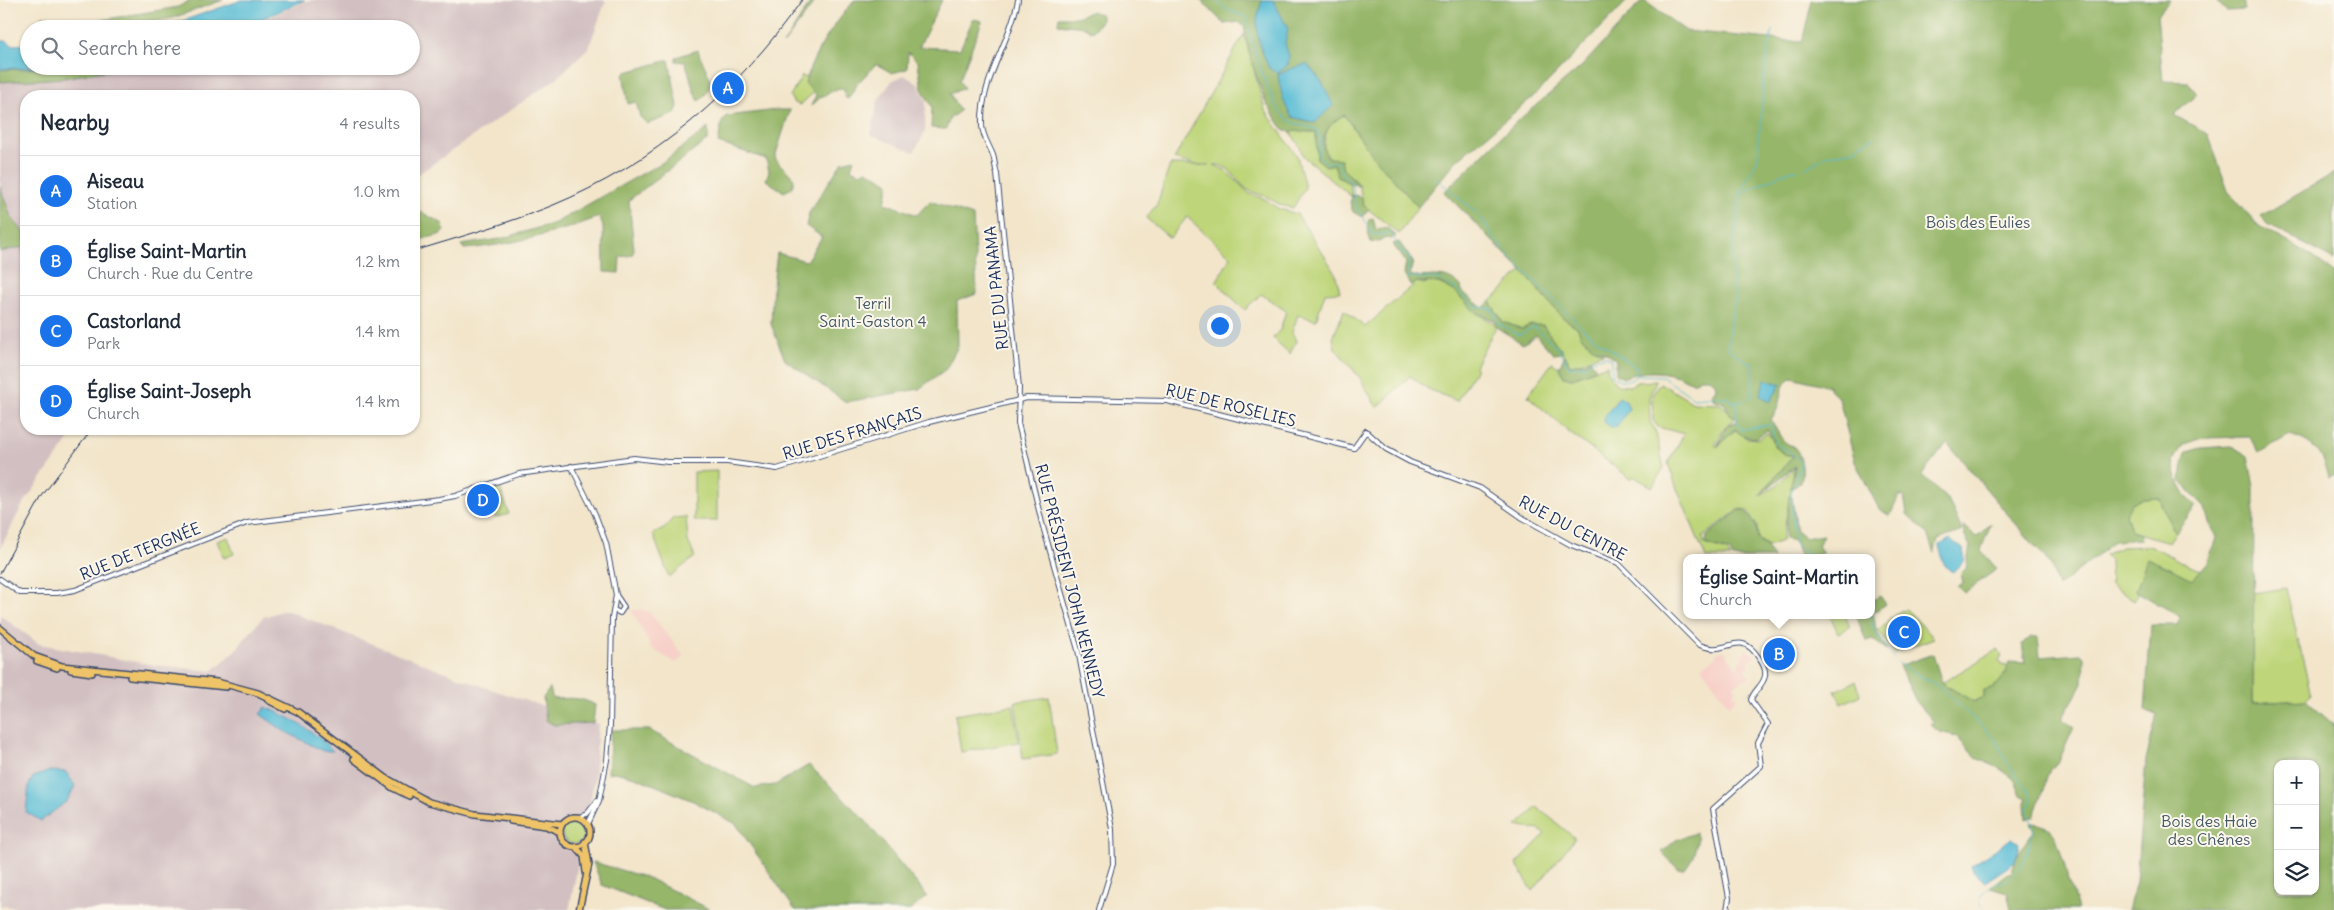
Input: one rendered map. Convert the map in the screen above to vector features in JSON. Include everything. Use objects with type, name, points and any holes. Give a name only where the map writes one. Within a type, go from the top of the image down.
[{"type":"main road","points":[[0,629],[26,655],[51,667],[222,685],[258,693],[285,705],[386,778],[430,802],[475,814],[562,824]]},
{"type":"main road","points":[[222,685],[266,699],[284,708],[393,788],[428,805],[455,814],[532,824],[560,832]]},
{"type":"main road","points":[[576,847],[585,842],[589,836],[588,824],[579,817],[570,818],[562,824],[560,832],[564,843],[576,847],[584,856],[586,873]]},
{"type":"main road","points":[[579,910],[589,861],[585,842]]},
{"type":"street","name":"RUE DU PANAMA","points":[[1018,0],[1014,19],[993,66],[985,94],[982,127],[993,156],[997,174],[1019,399]]},
{"type":"street","name":"RUE DE ROSELIES","points":[[1019,399],[1167,401],[1354,448],[1366,431]]},
{"type":"street","name":"RUE DES FRANÇAIS","points":[[289,517],[439,499],[455,496],[519,474],[634,458],[668,462],[727,462],[777,469],[929,422],[1019,399]]},
{"type":"street","name":"RUE PRÉSIDENT JOHN KENNEDY","points":[[1019,399],[1018,423],[1078,650],[1112,829],[1113,864],[1099,910]]},
{"type":"street","name":"RUE DU CENTRE","points":[[1366,431],[1386,449],[1410,462],[1480,488],[1524,518],[1571,545],[1618,563],[1698,644],[1710,650],[1743,643],[1750,646],[1756,653],[1765,668],[1765,676],[1752,700],[1768,724],[1758,743],[1761,766],[1713,809],[1729,898],[1727,910]]},
{"type":"street","points":[[571,466],[595,514],[606,543],[616,595],[623,605],[623,610],[616,612],[612,618],[610,725],[601,792],[599,801],[588,824]]},
{"type":"street","name":"RUE DE TERGNÉE","points":[[1,580],[20,593],[57,593],[75,590],[96,584],[234,527],[255,521],[289,517]]},
{"type":"street","points":[[616,595],[614,604],[616,612]]},
{"type":"street","points":[[614,604],[620,602]]},
{"type":"street","points":[[579,817],[592,809],[601,792]]},
{"type":"shaded area","points":[[309,0],[606,0],[589,47],[557,78],[420,173],[420,90],[20,90],[20,435],[73,435],[23,504],[0,549],[0,73],[20,72],[20,75],[420,75],[420,20],[263,20]]},
{"type":"shaded area","points":[[904,75],[918,84],[926,101],[925,132],[914,152],[871,135],[878,100],[892,81]]},
{"type":"shaded area","points":[[642,609],[649,612],[684,656],[676,663],[652,649],[632,611]]},
{"type":"shaded area","points":[[285,610],[487,688],[598,724],[594,782],[569,910],[55,910],[0,906],[0,615],[39,644],[154,665],[212,671],[233,653],[263,617]]},
{"type":"shaded area","points":[[1746,649],[1756,656],[1748,661],[1750,665],[1745,670],[1750,677],[1734,685],[1736,689],[1733,694],[1738,698],[1729,706],[1702,667],[1716,657],[1716,654],[1724,650],[1737,668]]},
{"type":"green space","points":[[191,0],[223,0],[163,20],[101,20],[178,7]]},
{"type":"green space","points":[[812,0],[816,0],[783,45]]},
{"type":"green space","points":[[855,0],[942,0],[919,47],[960,49],[973,19],[982,21],[959,81],[964,88],[950,94],[960,111],[950,118],[946,129],[931,128],[932,107],[922,89],[918,62],[908,52],[907,69],[892,73],[876,64],[858,83],[848,99],[845,97],[844,90],[839,88],[821,97],[811,106],[816,95],[805,83],[813,61],[840,18]]},
{"type":"green space","points":[[1201,0],[1628,0],[1534,96],[1456,161],[1418,207],[1376,160],[1344,115],[1338,118],[1329,128],[1323,139],[1323,146],[1329,158],[1341,159],[1343,168],[1360,187],[1338,177],[1334,164],[1326,166],[1317,159],[1316,132],[1284,131],[1266,103],[1251,60],[1244,27],[1239,22],[1224,24]]},
{"type":"green space","name":"Bois des Eulies","points":[[1643,0],[1686,31],[1802,42],[1812,0],[2170,0],[2157,15],[2163,81],[2188,82],[2197,94],[2174,115],[2208,134],[2228,191],[2257,225],[2301,249],[2334,273],[2334,476],[2328,478],[2320,455],[2311,445],[2290,435],[2258,453],[2250,437],[2202,438],[2183,445],[2173,461],[2174,468],[2183,491],[2196,506],[2175,533],[2159,498],[2143,499],[2132,503],[2126,514],[2131,531],[2140,534],[2141,539],[2115,541],[2058,587],[2051,565],[1947,443],[1922,475],[1949,501],[1962,531],[1938,540],[1934,553],[1927,534],[1907,514],[1904,496],[1899,496],[1890,516],[1879,509],[1855,462],[1839,399],[1828,386],[1791,377],[1784,386],[1777,409],[1771,419],[1783,440],[1794,447],[1799,456],[1802,465],[1801,482],[1790,488],[1795,466],[1762,493],[1794,455],[1786,455],[1774,446],[1773,439],[1767,430],[1756,438],[1743,436],[1735,429],[1717,446],[1727,425],[1736,422],[1738,419],[1730,414],[1724,403],[1713,399],[1712,393],[1716,388],[1715,383],[1709,378],[1699,378],[1696,382],[1693,382],[1662,372],[1641,373],[1623,378],[1616,374],[1616,360],[1607,353],[1594,348],[1581,336],[1578,328],[1562,317],[1522,271],[1444,192],[1513,125],[1582,66]]},
{"type":"green space","points":[[2216,0],[2244,0],[2244,10],[2226,11]]},
{"type":"green space","points":[[1092,11],[1102,15],[1102,20],[1092,32],[1085,27],[1058,24],[1059,17],[1077,17]]},
{"type":"green space","points":[[43,16],[66,20],[43,20]]},
{"type":"green space","points":[[1244,34],[1265,110],[1297,156],[1305,188],[1293,208],[1288,207],[1250,191],[1225,167],[1214,165],[1225,170],[1250,194],[1265,199],[1277,208],[1297,214],[1335,272],[1340,292],[1325,293],[1316,320],[1298,315],[1292,332],[1296,341],[1290,354],[1273,338],[1280,330],[1286,311],[1261,294],[1245,310],[1216,282],[1231,257],[1187,217],[1170,238],[1146,218],[1157,204],[1170,165],[1196,165],[1174,159]]},
{"type":"green space","points":[[698,50],[710,83],[709,89],[699,101],[694,92],[685,62],[676,61],[676,57]]},
{"type":"green space","points":[[669,60],[678,106],[675,114],[647,124],[640,117],[636,102],[628,104],[623,73]]},
{"type":"green space","points":[[20,69],[20,75],[80,75],[64,78],[0,82],[0,70]]},
{"type":"green space","points":[[802,76],[813,81],[814,92],[800,105],[793,102],[790,96]]},
{"type":"green space","points":[[790,110],[775,157],[794,180],[792,188],[784,192],[766,180],[769,171],[766,159],[718,143],[722,122],[726,116]]},
{"type":"green space","points":[[1344,115],[1376,160],[1418,207],[1399,234],[1363,205],[1359,184],[1324,152],[1326,134],[1330,126]]},
{"type":"green space","points":[[708,128],[708,140],[629,200],[634,250],[632,255],[620,257],[619,273],[604,272],[603,226],[599,217],[566,229],[516,242],[464,249],[461,245],[500,239],[555,223],[663,162]]},
{"type":"green space","points":[[1290,131],[1316,132],[1317,159],[1334,164],[1338,177],[1350,184],[1352,197],[1303,156]]},
{"type":"green space","name":"Terril Saint-Gaston 4","points":[[854,159],[851,169],[860,173],[867,170],[889,183],[885,203],[917,215],[930,201],[973,216],[977,294],[957,301],[958,346],[946,369],[919,389],[846,402],[785,360],[771,324],[777,253],[806,261],[822,237],[806,226],[809,213],[842,162]]},
{"type":"green space","points":[[2334,173],[2334,260],[2267,224],[2261,216]]},
{"type":"green space","points":[[0,187],[11,217],[20,228],[20,247],[0,252]]},
{"type":"green space","points":[[1353,195],[1362,197],[1363,205],[1369,209],[1362,217],[1353,212],[1350,202]]},
{"type":"green space","points":[[420,211],[443,224],[444,231],[439,235],[420,240]]},
{"type":"green space","points":[[1373,218],[1376,230],[1387,228],[1396,236],[1391,239],[1387,238],[1371,243],[1367,228],[1369,219]]},
{"type":"green space","points":[[1399,242],[1413,262],[1410,273],[1412,276],[1437,276],[1454,281],[1461,286],[1462,292],[1483,308],[1490,302],[1503,322],[1522,329],[1531,325],[1543,325],[1563,353],[1553,354],[1536,335],[1523,344],[1496,327],[1495,321],[1475,312],[1454,291],[1440,283],[1417,282],[1412,286],[1404,274],[1406,262],[1393,244]]},
{"type":"green space","points":[[1522,271],[1562,317],[1578,328],[1581,336],[1594,348],[1603,353],[1580,363],[1570,365],[1561,348],[1531,325],[1522,329],[1503,322],[1490,302]]},
{"type":"green space","points":[[1433,281],[1454,290],[1475,312],[1497,325],[1475,366],[1476,369],[1457,401],[1428,389],[1410,376],[1377,408],[1360,378],[1335,348],[1333,338],[1344,310],[1365,327],[1417,282],[1424,284]]},
{"type":"green space","points":[[1565,355],[1570,365],[1585,363],[1590,359],[1596,369],[1573,378],[1564,377],[1559,367]]},
{"type":"green space","points":[[1552,363],[1559,367],[1564,377],[1573,378],[1607,365],[1608,373],[1617,385],[1630,386],[1637,382],[1656,381],[1649,397],[1650,422],[1655,429],[1664,468],[1652,487],[1633,476],[1631,479],[1571,434],[1528,396]]},
{"type":"green space","points":[[1660,383],[1693,403],[1721,404],[1735,419],[1724,428],[1715,444],[1717,447],[1735,430],[1747,438],[1759,439],[1766,433],[1770,436],[1778,450],[1793,456],[1759,496],[1777,485],[1795,467],[1782,541],[1768,546],[1758,539],[1757,526],[1747,510],[1739,509],[1703,537],[1704,544],[1727,551],[1729,554],[1704,554],[1668,463],[1684,434],[1658,427],[1653,421],[1652,395]]},
{"type":"green space","name":"Bois des Haie des Chênes","points":[[2232,446],[2248,456],[2254,487],[2253,703],[2306,700],[2334,725],[2334,910],[2128,910],[2136,882],[2146,760],[2157,714],[2145,711],[2151,625],[2177,625],[2181,617],[2136,591],[2147,558],[2193,579],[2208,562],[2216,538],[2204,506],[2181,482],[2183,462],[2187,452],[2201,448]]},
{"type":"green space","points":[[717,471],[717,521],[694,521],[694,472]]},
{"type":"green space","points":[[499,484],[509,514],[495,518],[492,508],[502,505],[494,486]]},
{"type":"green space","points":[[1789,496],[1792,497],[1797,532],[1805,538],[1823,535],[1818,546],[1823,553],[1800,554],[1795,541],[1785,539]]},
{"type":"green space","points":[[2159,498],[2175,533],[2169,542],[2131,531],[2126,514],[2131,503],[2143,499]]},
{"type":"green space","points":[[1739,510],[1745,510],[1756,526],[1758,540],[1766,545],[1771,554],[1731,554],[1730,551],[1705,544],[1707,536]]},
{"type":"green space","points":[[686,517],[688,541],[695,557],[669,577],[653,534],[664,529],[673,518]]},
{"type":"green space","points":[[1991,523],[1981,550],[1997,569],[1964,593],[1957,586],[1963,583],[1961,573],[1966,569],[1970,546],[1964,534],[1963,525],[1977,537]]},
{"type":"green space","points":[[228,537],[234,554],[224,558],[217,541]]},
{"type":"green space","points":[[2148,546],[2201,570],[2193,579],[2136,590],[2139,592],[2134,600],[2111,584],[2110,560],[2105,555],[2121,547]]},
{"type":"green space","points":[[2286,588],[2311,695],[2306,700],[2253,703],[2253,593]]},
{"type":"green space","points":[[1880,596],[1886,604],[1875,611],[1875,599]]},
{"type":"green space","points":[[1906,609],[1934,638],[1894,653],[1878,630],[1900,611]]},
{"type":"green space","points":[[1832,619],[1847,619],[1850,627],[1838,633]]},
{"type":"green space","points":[[1858,619],[1874,619],[1876,630],[1887,650],[1872,639],[1866,641]]},
{"type":"green space","points":[[2031,637],[2038,637],[2040,657],[2081,654],[2084,657],[2083,683],[2062,719],[2074,727],[2058,763],[2050,769],[2034,816],[2026,819],[2025,802],[2027,798],[2021,795],[2014,779],[1999,768],[1976,758],[1956,736],[1940,732],[1930,725],[1934,722],[1916,701],[1899,666],[1933,654],[1942,683],[1974,702],[1984,697],[1984,690],[1998,684],[2009,662],[2025,663],[2022,644]]},
{"type":"green space","points":[[1998,649],[2002,657],[1999,660],[2002,666],[2005,665],[2007,668],[1999,683],[1984,690],[1984,697],[1973,702],[1942,683]]},
{"type":"green space","points":[[1856,681],[1860,695],[1842,704],[1835,691]]},
{"type":"green space","points":[[550,688],[552,697],[555,699],[580,699],[595,705],[593,723],[554,725],[546,720],[543,698]]},
{"type":"green space","points":[[1049,697],[1057,754],[1023,759],[1015,702]]},
{"type":"green space","points":[[1013,705],[1019,742],[961,752],[955,715]]},
{"type":"green space","points":[[611,730],[649,730],[755,788],[775,785],[809,765],[864,819],[927,896],[911,910],[795,910],[736,824],[693,801],[635,777],[615,772],[608,773]]},
{"type":"green space","points":[[1537,807],[1575,838],[1533,891],[1516,864],[1545,834],[1539,830],[1517,826]]},
{"type":"green space","points":[[574,820],[579,821],[585,827],[585,837],[579,843],[574,844],[569,843],[563,837],[562,832],[563,827],[569,821]]},
{"type":"green space","points":[[2030,823],[2045,827],[2056,837],[2078,910],[2011,910],[2007,892],[1990,887],[2006,874],[2012,872],[2018,852],[2034,831]]},
{"type":"green space","points":[[1695,833],[1698,838],[1693,857],[1685,869],[1678,869],[1662,852],[1676,840]]},
{"type":"green space","points":[[593,862],[648,878],[711,910],[665,910],[602,885]]},
{"type":"water","points":[[242,0],[305,0],[259,20],[185,20]]},
{"type":"water","points":[[1263,0],[1273,0],[1288,29],[1285,43],[1289,56],[1288,65],[1278,73],[1269,68],[1258,34],[1257,18]]},
{"type":"water","points":[[0,41],[7,41],[12,45],[20,45],[20,68],[0,69]]},
{"type":"water","points":[[1307,64],[1322,82],[1333,105],[1315,123],[1292,117],[1284,102],[1278,75]]},
{"type":"water","points":[[1765,380],[1781,384],[1770,402],[1760,395]]},
{"type":"water","points":[[1619,397],[1626,401],[1629,409],[1617,427],[1612,428],[1604,422],[1605,416]]},
{"type":"water","points":[[1950,539],[1963,549],[1965,560],[1953,572],[1944,564],[1940,545]]},
{"type":"water","points":[[266,707],[302,726],[333,751],[323,751],[284,731],[260,714]]},
{"type":"water","points":[[50,771],[66,772],[75,786],[67,801],[41,821],[26,812],[29,785],[33,777]]},
{"type":"water","points":[[2012,838],[2019,843],[2015,862],[1985,882],[1974,873],[1971,866]]},
{"type":"waterway","points":[[1215,0],[1226,9],[1246,17],[1262,74],[1275,103],[1282,114],[1290,121],[1316,129],[1321,140],[1318,155],[1327,163],[1338,161],[1341,173],[1353,187],[1355,203],[1371,233],[1379,235],[1390,232],[1404,255],[1410,258],[1408,277],[1440,279],[1454,288],[1474,306],[1492,309],[1499,324],[1519,335],[1534,327],[1560,350],[1569,367],[1586,366],[1591,360],[1606,356],[1612,360],[1612,375],[1621,381],[1631,380],[1637,375],[1661,376],[1694,398],[1715,396],[1728,398],[1737,405],[1737,423],[1741,430],[1770,424],[1777,445],[1789,451],[1801,462],[1791,493],[1795,543],[1807,554]]},
{"type":"waterway","points":[[1748,399],[1752,397],[1753,364],[1740,358],[1728,348],[1730,322],[1736,297],[1733,289],[1733,249],[1741,191],[1758,159],[1758,134],[1761,125],[1763,81],[1772,30]]},
{"type":"waterway","points":[[1804,169],[1828,155],[1855,150],[1859,144],[1875,137]]},
{"type":"waterway","points":[[1742,193],[1788,171],[1798,170]]},
{"type":"waterway","points":[[1433,176],[1479,215],[1494,238],[1519,266],[1590,335],[1632,364],[1637,369],[1637,375]]},
{"type":"waterway","points":[[1732,401],[1743,401]]},
{"type":"waterway","points":[[1872,619],[1873,629],[1894,658]]},
{"type":"waterway","points":[[1897,663],[1940,687],[1995,739],[2008,764],[2030,793],[2032,801],[2027,809],[2034,829],[2025,858],[2018,871],[2004,882],[1996,882],[1983,894],[1980,904],[1986,910]]},
{"type":"railway","points":[[420,249],[534,213],[589,189],[625,169],[659,146],[722,94],[750,65],[802,0]]},
{"type":"railway","points":[[0,573],[42,496],[88,435]]},
{"type":"place","name":"Aiseau","points":[[728,88]]},
{"type":"place","name":"Église Saint-Joseph","points":[[483,500]]},
{"type":"place","name":"Castorland","points":[[1904,632]]},
{"type":"place","name":"Église Saint-Martin","points":[[1779,654]]}]
